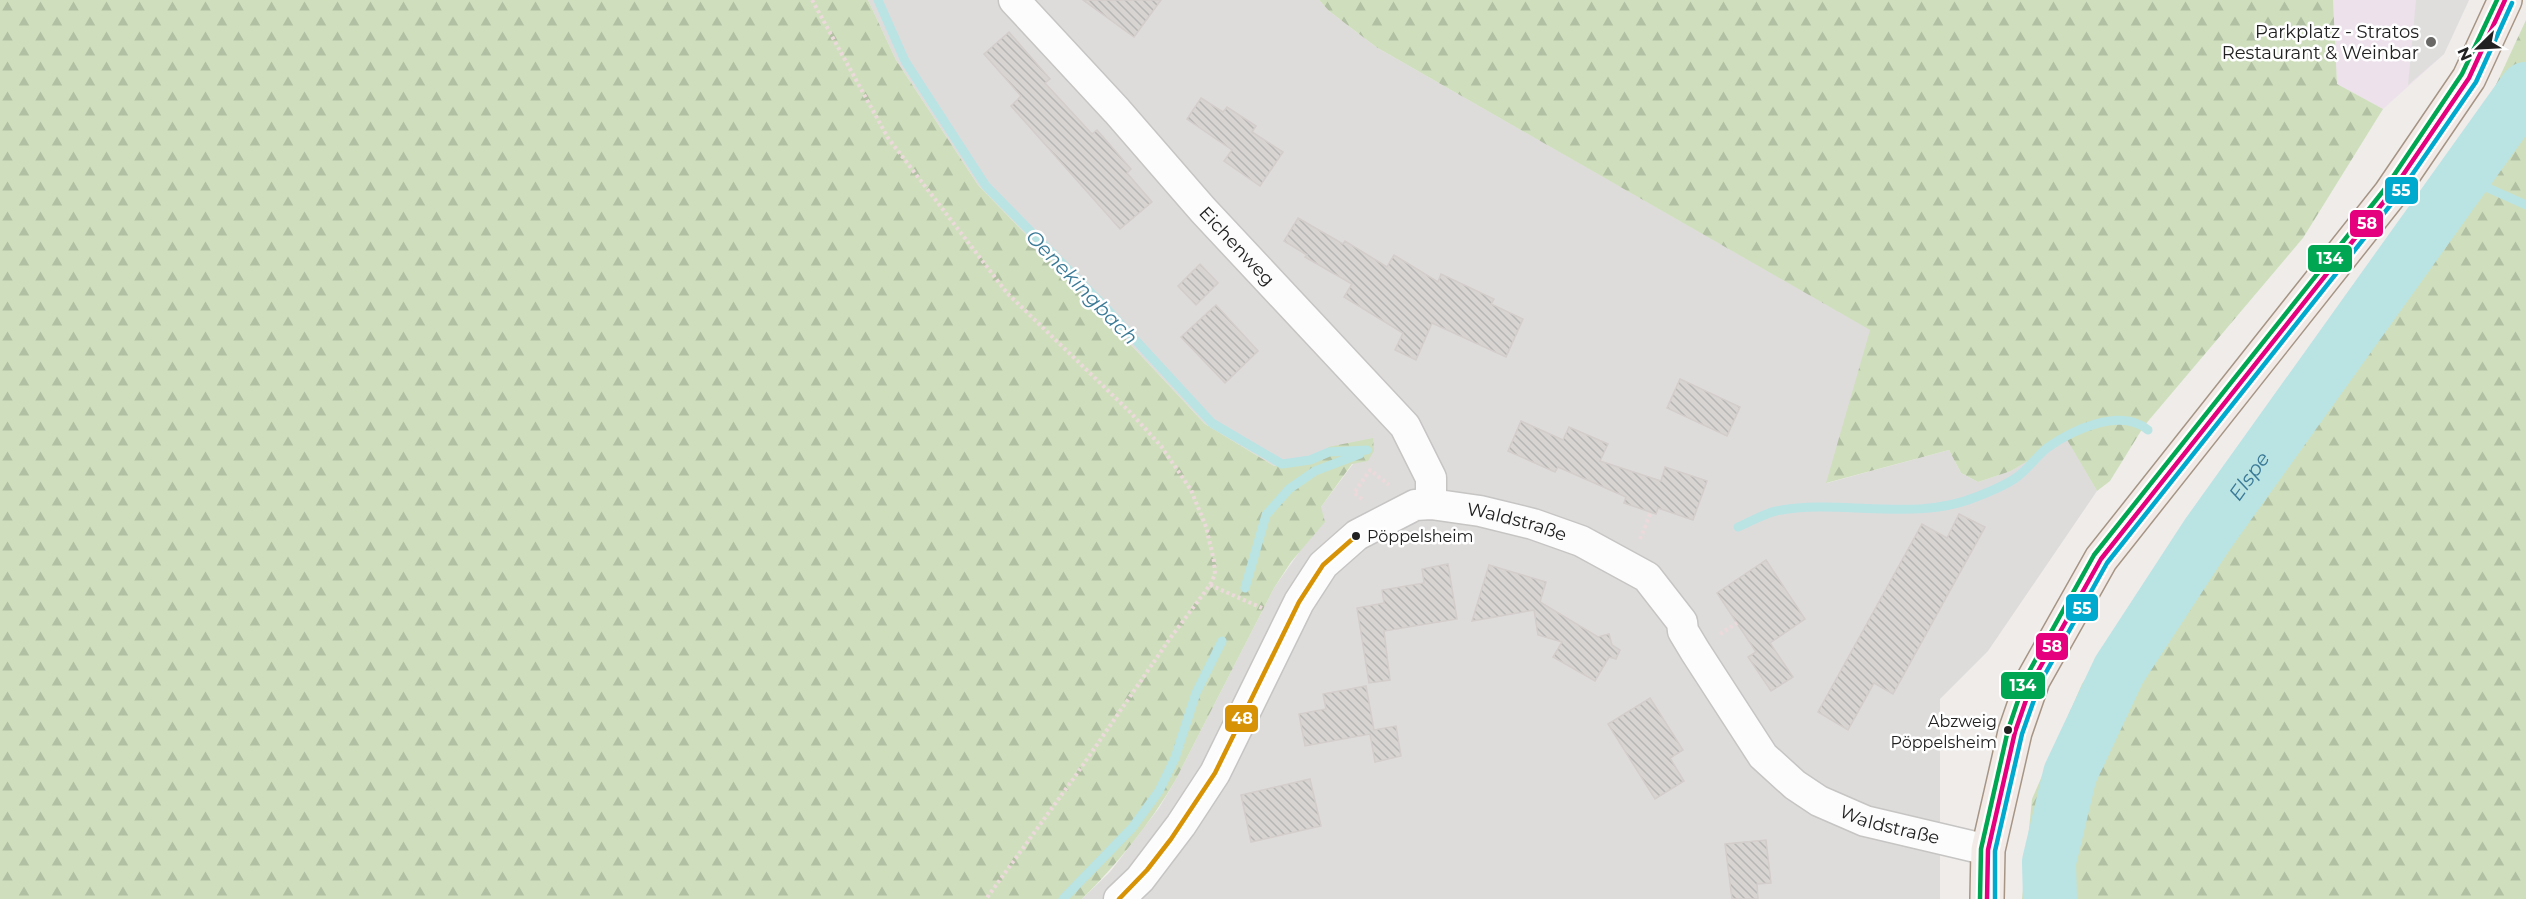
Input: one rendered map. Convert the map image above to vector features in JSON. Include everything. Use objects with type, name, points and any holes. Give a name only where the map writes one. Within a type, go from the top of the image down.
[{"type":"main road","points":[[1987,899],[1988,850],[2014,732],[2032,680],[2101,559],[2390,195],[2469,78],[2505,0]]},
{"type":"street","name":"Eichenweg","points":[[1014,0],[1118,111],[1203,210],[1405,426],[1431,478],[1431,504]]},
{"type":"street","name":"Waldstraße","points":[[1119,899],[1140,879],[1168,843],[1215,773],[1290,621],[1323,565],[1357,535],[1414,505],[1431,504],[1533,524],[1581,541],[1647,577],[1682,622],[1683,631],[1695,651],[1763,756],[1795,785],[1820,801],[1865,821],[1988,850]]},
{"type":"path","points":[[812,0],[888,138],[1000,284],[1161,446],[1191,490],[1206,527],[1215,574],[1210,585],[986,899]]},
{"type":"path","points":[[1210,585],[1290,621]]},
{"type":"shaded area","points":[[868,0],[1319,0],[1329,11],[1376,47],[1871,330],[1827,483],[1949,450],[1961,473],[1978,482],[2011,471],[2066,437],[2097,491],[1988,651],[1940,699],[1940,899],[1082,899],[1110,872],[1159,808],[1274,588],[1298,554],[1321,507],[1353,464],[1328,448],[1329,456],[1274,466],[1205,424],[978,185],[896,60]]},
{"type":"shaded area","points":[[2333,0],[2469,0],[2444,54],[2383,109],[2337,84]]},
{"type":"shaded area","name":"Parkplatz - Stratos Restaurant & Weinbar","points":[[2416,0],[2469,0],[2444,54],[2408,85]]},
{"type":"green space","points":[[0,0],[868,0],[896,60],[978,185],[1205,424],[1274,466],[1329,456],[1328,447],[1373,438],[1374,451],[1368,461],[1352,464],[1321,507],[1325,522],[1291,562],[1274,588],[1175,781],[1155,813],[1108,872],[1082,899],[0,899]]},
{"type":"green space","points":[[1319,0],[2333,0],[2337,84],[2383,109],[2303,238],[2144,426],[2110,481],[2097,491],[2066,438],[2011,471],[1978,482],[1961,473],[1949,450],[1826,483],[1870,330],[1376,47],[1329,11]]},
{"type":"green space","points":[[2526,20],[2526,899],[2022,899],[2032,799],[2082,684],[2197,515],[2462,158]]},
{"type":"building","points":[[1083,0],[1161,0],[1134,37]]},
{"type":"building","points":[[1009,32],[1050,79],[1045,83],[1092,134],[1097,130],[1131,169],[1127,173],[1152,202],[1120,229],[1011,106],[1021,96],[984,54]]},
{"type":"building","points":[[1201,98],[1223,112],[1227,107],[1256,126],[1252,132],[1283,152],[1260,186],[1224,161],[1232,150],[1187,119]]},
{"type":"building","points":[[1298,218],[1343,244],[1345,241],[1387,267],[1394,255],[1438,282],[1441,274],[1494,299],[1491,304],[1523,319],[1506,357],[1432,323],[1416,360],[1395,350],[1403,333],[1344,297],[1352,284],[1305,257],[1307,255],[1284,241]]},
{"type":"building","points":[[1200,264],[1218,283],[1196,305],[1178,286]]},
{"type":"building","points":[[1216,305],[1258,351],[1225,383],[1181,337]]},
{"type":"building","points":[[1680,379],[1740,407],[1727,436],[1667,408]]},
{"type":"building","points":[[1521,421],[1563,440],[1569,427],[1608,444],[1600,461],[1661,481],[1665,467],[1707,481],[1693,520],[1658,508],[1656,514],[1624,503],[1626,497],[1558,467],[1555,472],[1508,451]]},
{"type":"building","points":[[1959,514],[1985,527],[1893,694],[1874,683],[1848,730],[1818,712],[1922,524],[1947,538]]},
{"type":"building","points":[[1766,560],[1805,619],[1770,643],[1793,677],[1771,691],[1748,657],[1756,652],[1717,593]]},
{"type":"building","points":[[1448,564],[1457,619],[1384,631],[1390,680],[1369,683],[1357,608],[1384,603],[1382,590],[1424,583],[1422,569]]},
{"type":"building","points":[[1489,565],[1546,582],[1540,602],[1598,637],[1609,634],[1612,645],[1620,650],[1616,659],[1609,657],[1595,681],[1553,657],[1562,642],[1538,635],[1534,610],[1472,621]]},
{"type":"building","points":[[1366,686],[1374,730],[1396,726],[1401,756],[1375,762],[1370,734],[1305,746],[1299,714],[1326,709],[1323,694]]},
{"type":"building","points":[[1650,698],[1683,750],[1670,758],[1684,781],[1655,799],[1608,724]]},
{"type":"building","points":[[1310,779],[1321,826],[1251,842],[1241,795]]},
{"type":"building","points":[[1766,840],[1771,883],[1757,884],[1758,899],[1732,899],[1725,844]]},
{"type":"waterway","name":"Oenekingbach","points":[[878,0],[905,61],[986,186],[1105,307],[1212,423],[1282,464],[1310,460],[1329,452],[1367,450]]},
{"type":"waterway","name":"Elspe","points":[[2050,899],[2049,862],[2070,774],[2119,670],[2207,535],[2526,89]]},
{"type":"waterway","points":[[2463,177],[2526,205]]},
{"type":"waterway","name":"Oenekingbach","points":[[1738,527],[1771,512],[1801,508],[1902,509],[1952,505],[2008,483],[2021,474],[2047,448],[2083,428],[2111,421],[2124,421],[2137,423],[2148,430]]},
{"type":"waterway","points":[[1245,588],[1266,515],[1289,489],[1315,471],[1360,454]]},
{"type":"waterway","name":"Oenekingbach","points":[[2168,580],[2175,585]]},
{"type":"waterway","points":[[1063,899],[1132,828],[1159,791],[1175,758],[1196,693],[1222,641]]},
{"type":"transit line","name":"134","points":[[1980,899],[1981,849],[2008,730],[2026,677],[2094,555],[2384,190],[2462,74],[2497,0]]},
{"type":"transit line","name":"58","points":[[1987,899],[1988,850],[2015,732],[2033,680],[2101,559],[2390,194],[2469,78],[2505,0]]},
{"type":"transit line","name":"55","points":[[1995,899],[1995,851],[2022,734],[2040,683],[2107,563],[2396,198],[2476,82],[2512,3]]},
{"type":"transit line","name":"48","points":[[1119,899],[1147,870],[1171,839],[1215,773],[1299,602],[1323,565],[1357,535]]},
{"type":"place","name":"Parkplatz - Stratos Restaurant & Weinbar","points":[[2431,42]]},
{"type":"place","name":"Pöppelsheim","points":[[1356,536]]},
{"type":"place","name":"Abzweig Pöppelsheim","points":[[2008,730]]}]
